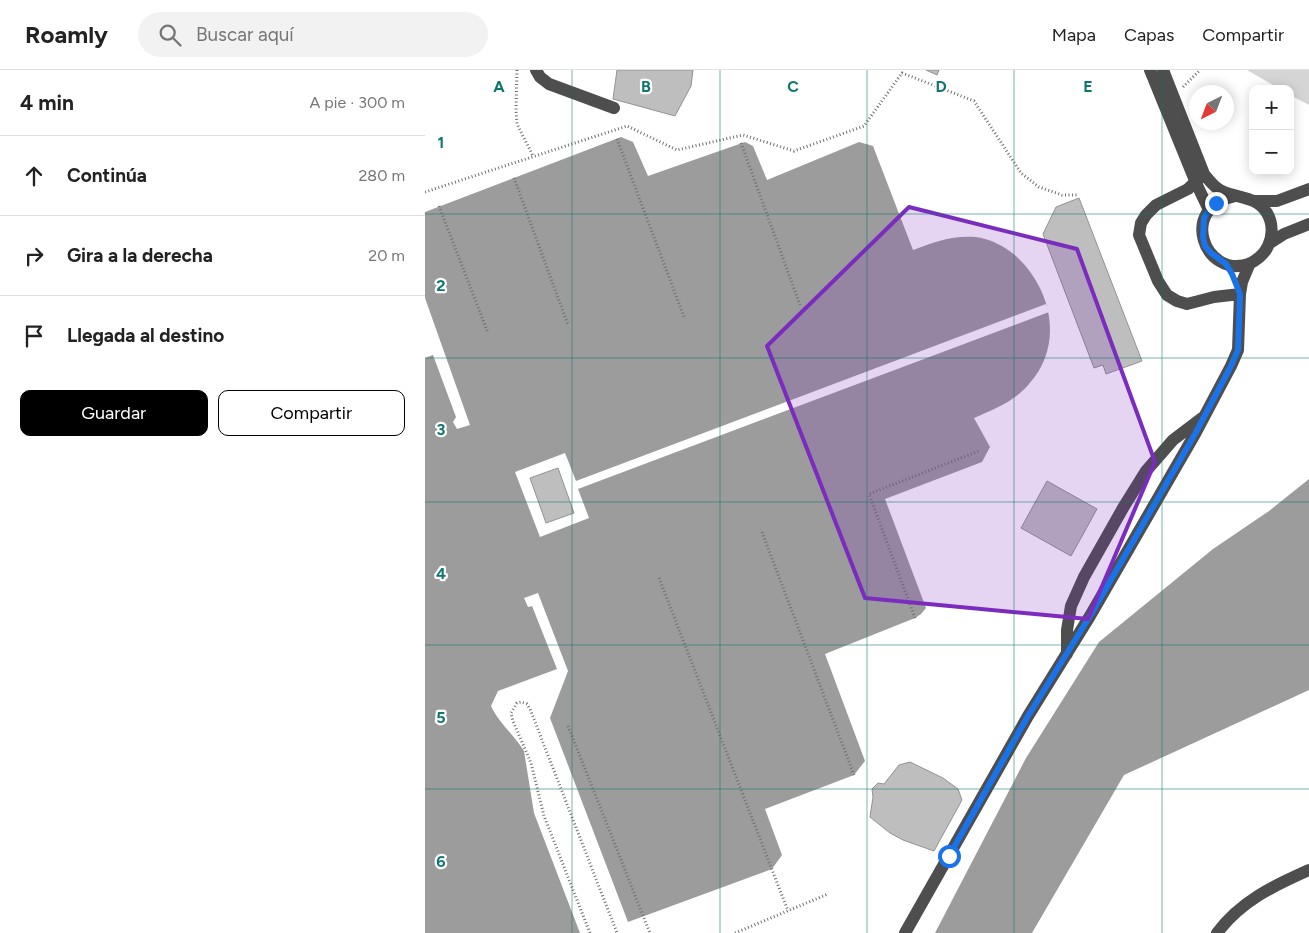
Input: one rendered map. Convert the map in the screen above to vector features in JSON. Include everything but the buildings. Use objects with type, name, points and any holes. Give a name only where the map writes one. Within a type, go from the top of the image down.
[{"type":"street","points":[[536,70],[540,77],[549,84],[614,108]]},
{"type":"street","points":[[1150,70],[1200,179],[1221,191],[1255,201],[1268,215],[1272,233],[1270,243],[1263,255],[1250,263],[1236,266],[1226,264]]},
{"type":"street","points":[[1163,70],[1173,95],[1209,210]]},
{"type":"street","points":[[1200,179],[1172,198],[1156,205],[1141,223],[1139,235],[1158,281],[1167,295],[1177,301],[1187,304],[1214,297],[1240,294]]},
{"type":"street","points":[[1255,201],[1277,201],[1309,189]]},
{"type":"street","points":[[1235,196],[1225,198],[1216,203],[1204,218],[1202,228],[1205,246],[1226,264],[1240,294]]},
{"type":"street","points":[[1270,243],[1283,234],[1309,224]]},
{"type":"street","points":[[905,933],[1028,716],[1067,655],[1206,415],[1238,350],[1240,294],[1242,282],[1250,263]]},
{"type":"street","points":[[1067,655],[1067,630],[1071,606],[1084,577],[1123,508],[1146,471],[1173,440],[1206,415]]},
{"type":"street","points":[[1217,933],[1225,922],[1267,889],[1309,870]]},
{"type":"path","points":[[517,70],[517,124],[533,156]]},
{"type":"path","points":[[1173,95],[1200,70]]},
{"type":"path","points":[[425,192],[627,126],[677,150],[743,135],[794,151],[864,126],[902,73],[974,101],[1021,173],[1039,187],[1062,195],[1078,194]]},
{"type":"path","points":[[617,139],[684,317]]},
{"type":"path","points":[[741,143],[800,305]]},
{"type":"path","points":[[514,178],[569,325]]},
{"type":"path","points":[[439,206],[488,333]]},
{"type":"path","points":[[915,618],[869,494],[979,451]]},
{"type":"path","points":[[762,532],[855,775]]},
{"type":"path","points":[[659,578],[788,911]]},
{"type":"path","points":[[590,933],[544,816],[531,763],[513,721],[511,712],[517,703],[527,704],[530,709],[617,933]]},
{"type":"path","points":[[569,726],[650,933]]},
{"type":"path","points":[[735,933],[828,894]]},
{"type":"highlighted area","points":[[909,207],[1077,249],[1155,462],[1088,619],[865,598],[767,346]]},
{"type":"shaded area","points":[[1247,70],[1309,70],[1309,105],[1294,97],[1294,85],[1273,85]]},
{"type":"shaded area","points":[[621,137],[633,142],[648,176],[745,142],[753,146],[767,180],[859,142],[873,146],[913,250],[951,238],[976,237],[993,242],[1008,250],[1029,270],[1039,285],[1049,318],[1050,335],[1047,352],[1040,369],[1023,390],[1004,404],[974,418],[990,447],[982,462],[885,499],[926,608],[915,618],[825,654],[865,761],[854,775],[765,809],[782,855],[772,869],[628,922],[550,718],[568,671],[538,593],[524,598],[528,607],[532,606],[557,669],[498,691],[491,706],[524,751],[534,813],[580,933],[425,933],[425,358],[433,355],[456,417],[453,422],[457,429],[470,425],[425,298],[425,212]]},
{"type":"shaded area","points":[[1309,479],[1309,690],[1124,775],[1032,933],[935,933],[1026,758],[1099,642],[1213,549],[1269,511]]},
{"type":"pier","points":[[1046,304],[1049,312],[578,489],[589,518],[540,537],[515,472],[565,453],[576,481]]},
{"type":"route","points":[[949,856],[1028,716],[1067,655],[1195,434],[1238,350],[1241,315],[1240,294],[1226,264],[1217,260],[1205,246],[1203,237],[1204,218],[1216,203]]}]
